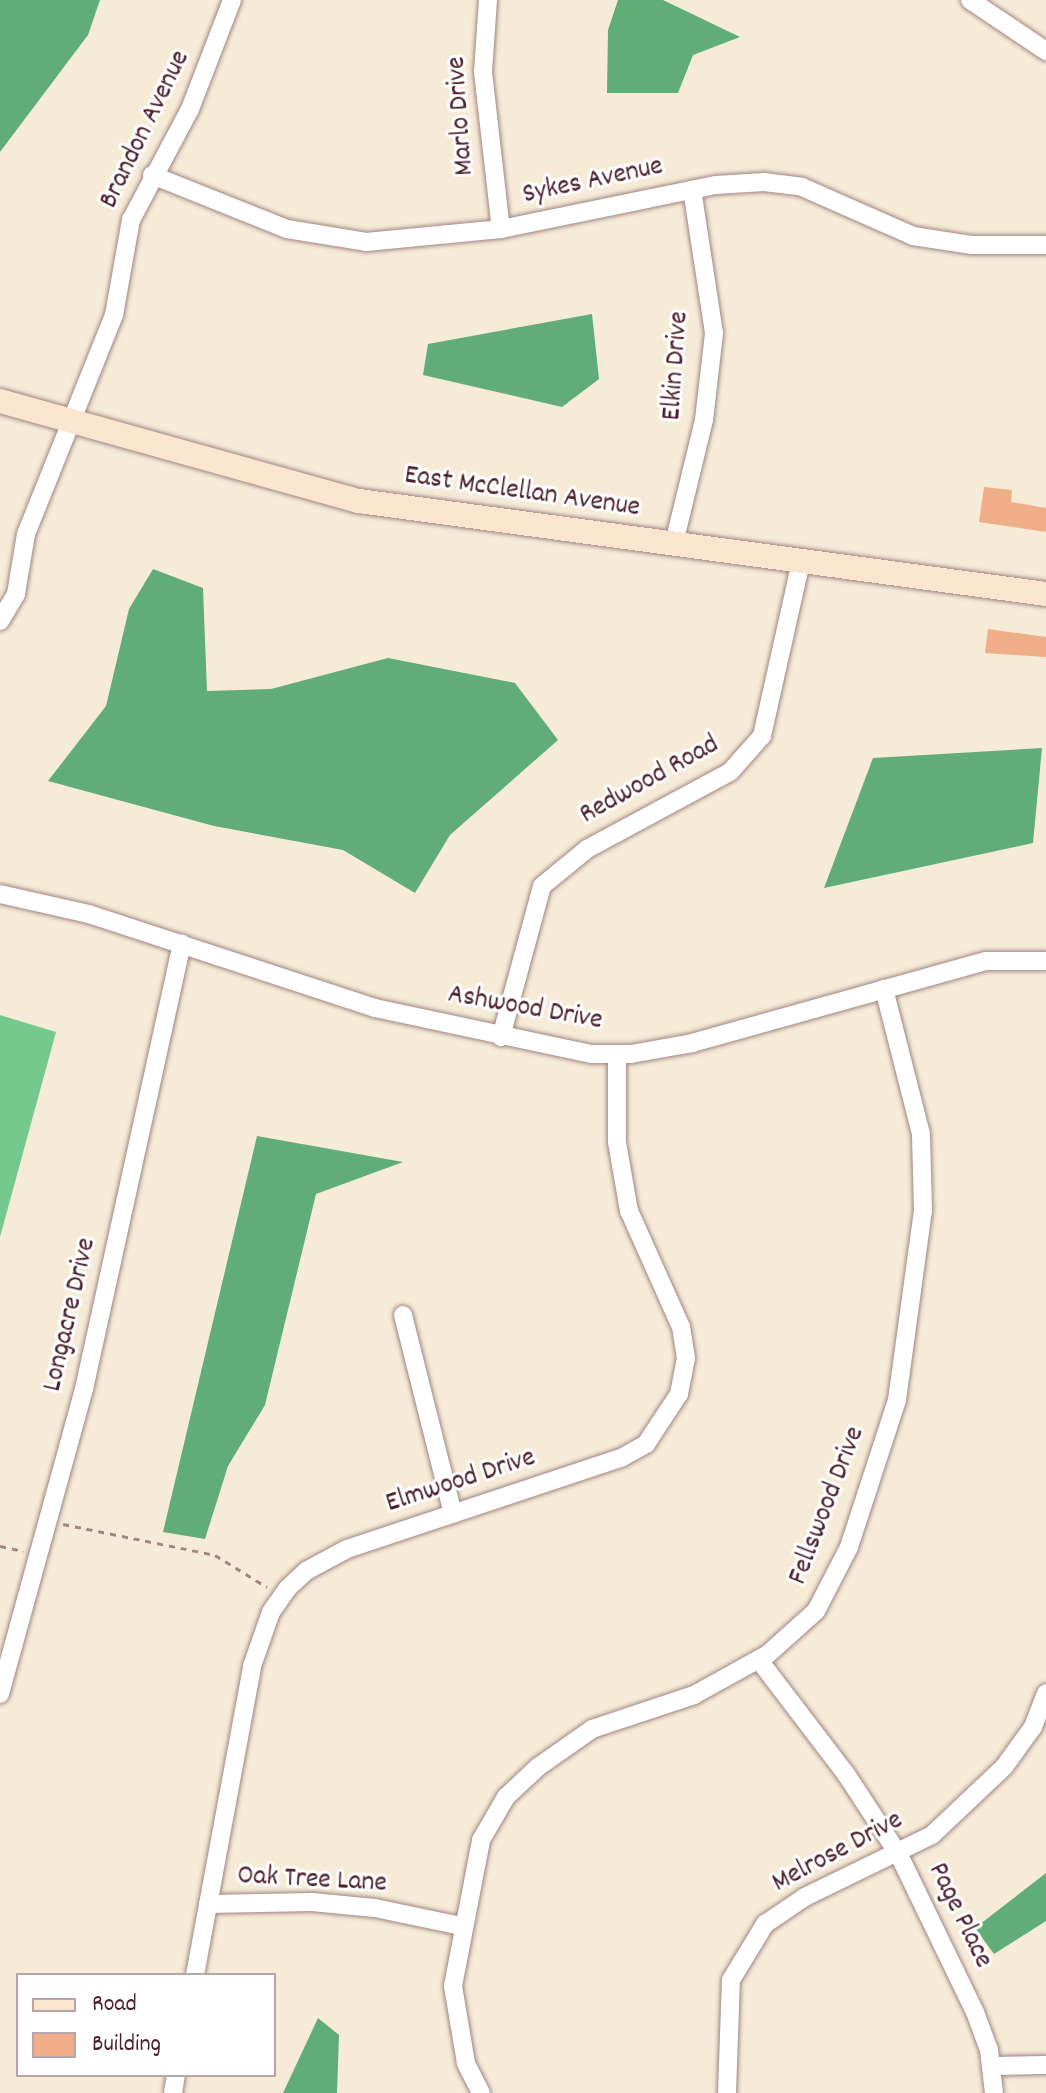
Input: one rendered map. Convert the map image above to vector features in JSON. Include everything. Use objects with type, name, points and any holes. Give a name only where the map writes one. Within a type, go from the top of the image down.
[{"type":"street","name":"Brandon Avenue","points":[[0,621],[16,594],[26,534],[104,345],[131,220],[152,175],[190,109],[232,0]]},
{"type":"street","name":"Marlo Drive","points":[[488,0],[483,72],[501,229]]},
{"type":"street","points":[[970,0],[1046,51]]},
{"type":"street","name":"Sykes Avenue","points":[[152,175],[256,219],[328,237],[412,240],[501,229],[692,190],[764,182],[802,187],[913,236],[972,245],[1046,245]]},
{"type":"street","name":"Elkin Drive","points":[[674,543],[704,420],[714,333],[692,190]]},
{"type":"street","name":"East McClellan Avenue","points":[[0,401],[359,501],[1046,594]]},
{"type":"street","name":"Redwood Road","points":[[501,1037],[542,886],[587,849],[730,772],[762,736],[801,561]]},
{"type":"street","name":"Ashwood Drive","points":[[0,894],[89,914],[375,1008],[501,1037],[617,1054],[692,1043],[986,961],[1046,961]]},
{"type":"street","name":"Longacre Drive","points":[[0,1694],[84,1389],[182,944]]},
{"type":"street","name":"Fellswood Drive","points":[[481,2093],[466,2063],[457,2028],[453,1986],[461,1926],[481,1840],[506,1797],[538,1767],[592,1729],[694,1695],[759,1660],[800,1629],[834,1583],[897,1400],[925,1163],[884,989]]},
{"type":"street","name":"Elmwood Drive","points":[[195,1973],[252,1666],[281,1598],[325,1558],[621,1458],[646,1444],[679,1394],[686,1358],[681,1327],[629,1211],[617,1142],[617,1054]]},
{"type":"street","points":[[403,1315],[453,1514]]},
{"type":"street","name":"Page Place","points":[[759,1660],[846,1774],[899,1855],[975,2012],[992,2066],[994,2093]]},
{"type":"street","name":"Melrose Drive","points":[[727,2093],[731,1980],[742,1955],[765,1924],[805,1897],[899,1855],[932,1835],[1004,1767],[1033,1727],[1046,1693]]},
{"type":"street","name":"Oak Tree Lane","points":[[208,1904],[312,1902],[375,1908],[461,1926]]},
{"type":"street","points":[[992,2066],[1046,2065]]},
{"type":"path","points":[[47,1521],[215,1555],[281,1598]]},
{"type":"path","points":[[0,1546],[38,1555]]},
{"type":"green space","points":[[0,0],[100,0],[88,35],[0,152]]},
{"type":"green space","points":[[618,0],[663,0],[740,37],[693,55],[678,93],[607,93],[608,30]]},
{"type":"green space","points":[[592,314],[599,379],[562,407],[423,375],[428,344]]},
{"type":"green space","points":[[153,569],[203,588],[207,691],[271,689],[388,658],[515,683],[558,740],[450,835],[415,893],[343,850],[214,826],[48,781],[106,706],[129,609]]},
{"type":"green space","points":[[1042,748],[1033,843],[824,888],[873,758]]},
{"type":"green space","points":[[0,1015],[56,1032],[0,1237]]},
{"type":"green space","points":[[257,1136],[403,1162],[316,1194],[265,1405],[228,1466],[205,1539],[163,1532]]},
{"type":"green space","points":[[1046,1873],[1046,1921],[994,1954],[975,1928]]},
{"type":"green space","points":[[318,2018],[339,2035],[337,2093],[283,2093]]},
{"type":"building","points":[[984,487],[1012,490],[1011,502],[1046,508],[1046,532],[979,522]]},
{"type":"building","points":[[988,629],[1046,637],[1046,657],[985,653]]}]
